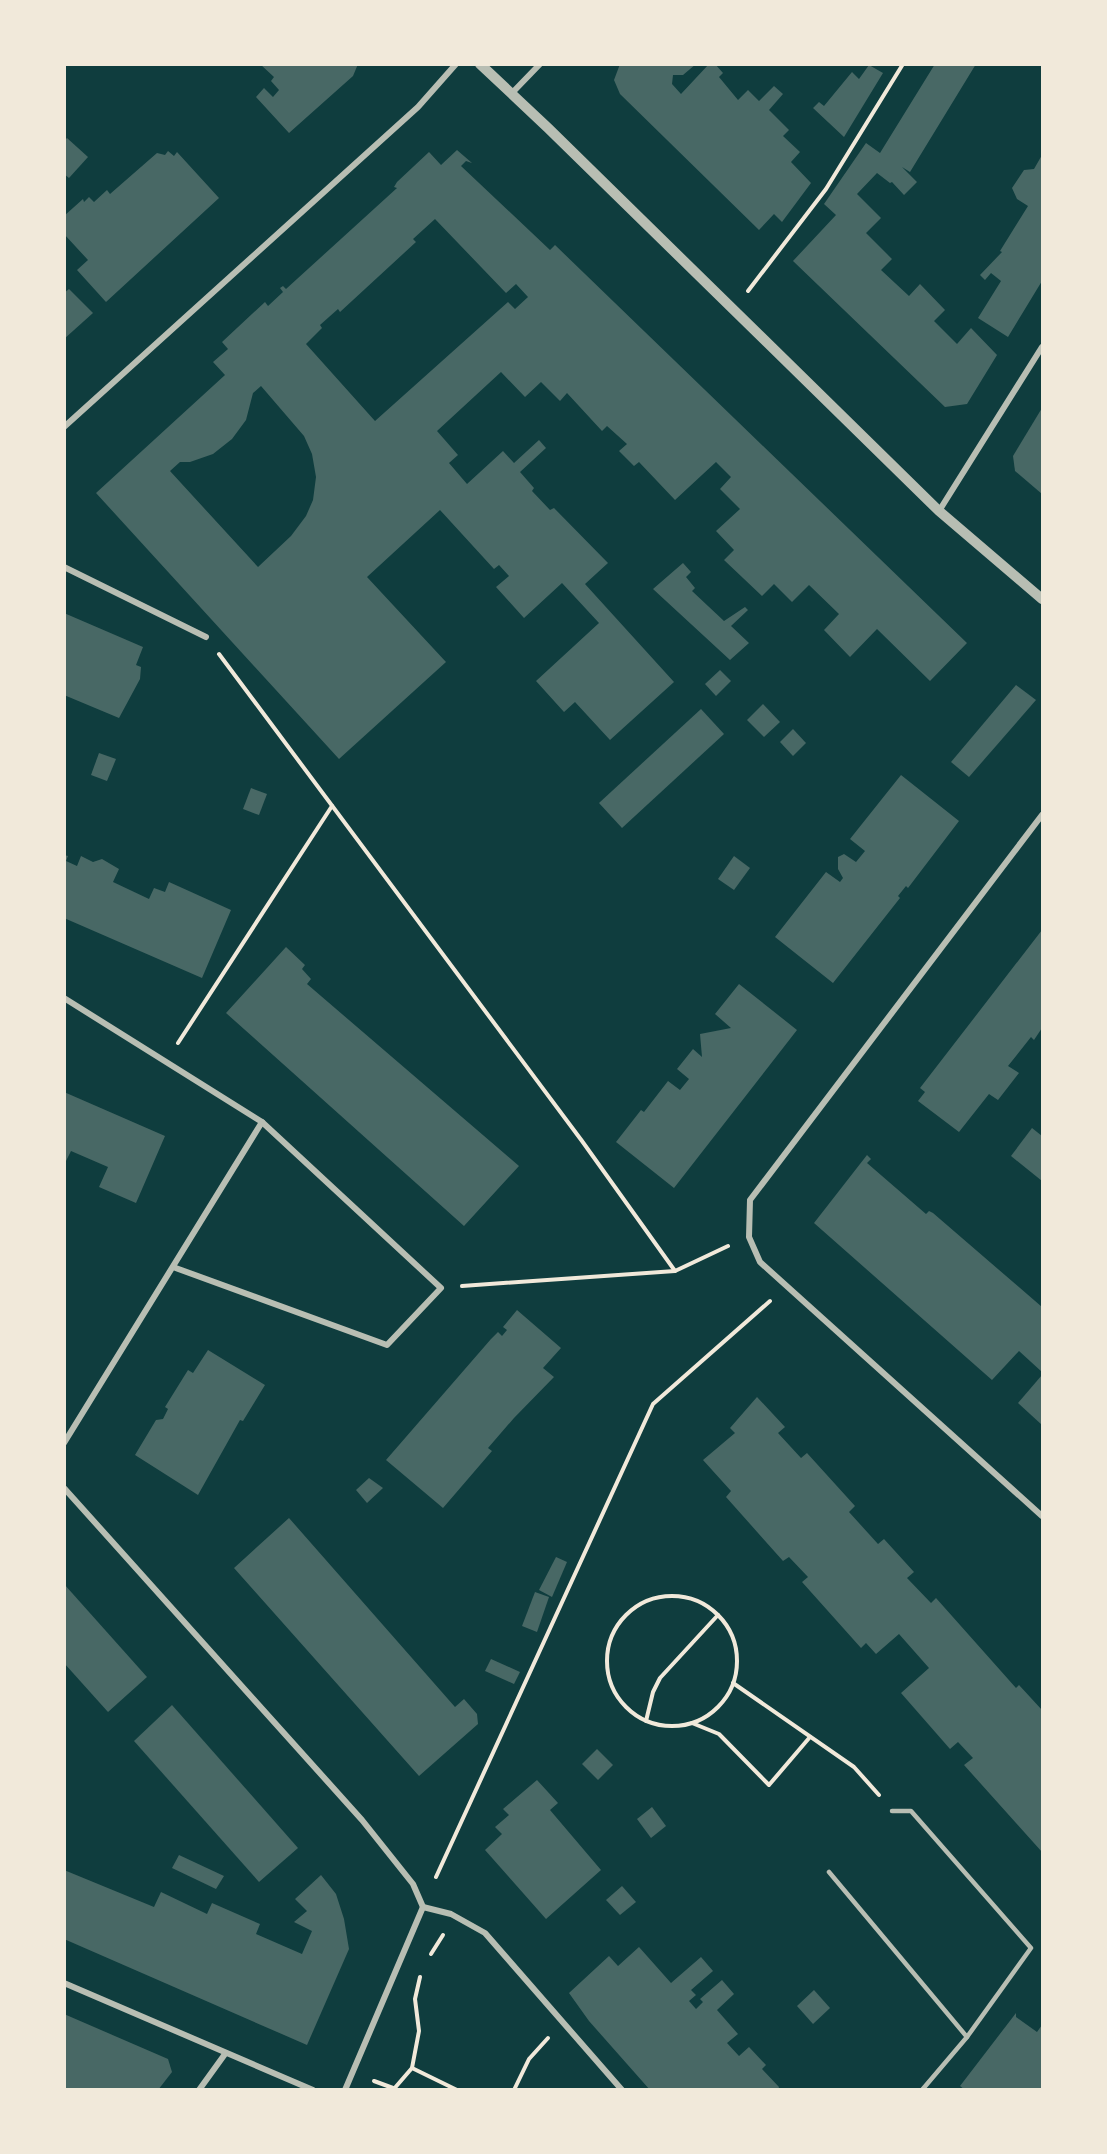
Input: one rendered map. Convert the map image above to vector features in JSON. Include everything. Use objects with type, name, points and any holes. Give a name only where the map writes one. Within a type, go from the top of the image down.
[{"type":"street","points":[[64,427],[418,107],[456,64]]},
{"type":"street","points":[[480,64],[939,512],[1042,599]]},
{"type":"street","points":[[512,93],[540,64]]},
{"type":"street","points":[[939,512],[1042,347]]},
{"type":"street","points":[[64,567],[206,637]]},
{"type":"street","points":[[1042,815],[750,1200],[749,1237],[760,1262],[786,1287],[1042,1516]]},
{"type":"street","points":[[64,998],[262,1122],[441,1288],[387,1345],[173,1267]]},
{"type":"street","points":[[64,1443],[262,1122]]},
{"type":"street","points":[[64,1488],[362,1820],[413,1884],[423,1907],[345,2090]]},
{"type":"street","points":[[423,1907],[451,1914],[485,1933],[622,2090]]},
{"type":"street","points":[[64,1983],[313,2090]]},
{"type":"street","points":[[199,2090],[225,2054]]},
{"type":"lane","points":[[892,1811],[911,1811],[1031,1948],[967,2037],[922,2090]]},
{"type":"lane","points":[[829,1872],[967,2037]]},
{"type":"path","points":[[733,310],[826,189],[903,64]]},
{"type":"path","points":[[206,637],[675,1271]]},
{"type":"path","points":[[166,1062],[333,806]]},
{"type":"path","points":[[441,1288],[675,1271],[749,1237]]},
{"type":"path","points":[[423,1907],[652,1404],[786,1287]]},
{"type":"path","points":[[692,1723],[720,1705],[733,1683],[737,1655],[731,1633],[718,1615],[703,1603],[686,1597],[668,1595],[646,1600],[633,1608],[621,1620],[613,1632],[607,1650],[609,1677],[620,1699],[631,1711],[646,1721],[661,1725],[692,1723],[719,1734],[769,1785],[810,1737]]},
{"type":"path","points":[[646,1721],[660,1678],[718,1615]]},
{"type":"path","points":[[733,1683],[854,1767],[892,1811]]},
{"type":"path","points":[[426,1963],[444,1934],[451,1914]]},
{"type":"path","points":[[393,2090],[412,2068],[419,2031],[415,1999],[422,1971]]},
{"type":"path","points":[[514,2090],[529,2059],[564,2023]]},
{"type":"path","points":[[412,2068],[457,2090]]},
{"type":"building","points":[[260,64],[358,64],[353,76],[289,133],[256,97],[264,88],[273,97],[279,90],[271,81],[274,77]]},
{"type":"building","points":[[620,64],[696,64],[683,75],[673,75],[672,84],[681,94],[709,64],[715,64],[723,73],[719,77],[738,100],[748,90],[759,101],[774,86],[783,94],[769,110],[789,130],[783,136],[800,152],[791,162],[811,183],[782,222],[774,214],[759,230],[620,94],[614,80]]},
{"type":"building","points":[[935,64],[976,64],[910,172],[902,167],[917,182],[904,195],[892,182],[890,183],[877,173],[857,194],[881,218],[866,233],[892,259],[881,270],[909,296],[920,284],[945,310],[934,321],[957,344],[971,328],[997,355],[967,404],[945,407],[793,261],[836,215],[824,204],[866,143],[880,153]]},
{"type":"building","points":[[869,65],[883,73],[844,137],[813,108],[819,102],[824,106],[852,72],[859,79]]},
{"type":"building","points":[[67,138],[88,157],[69,178],[64,174],[64,141]]},
{"type":"building","points":[[457,150],[472,163],[466,161],[461,166],[550,250],[555,245],[967,643],[930,681],[877,629],[850,657],[824,630],[839,614],[809,585],[792,602],[774,584],[762,596],[724,560],[734,550],[716,531],[740,509],[720,489],[731,477],[716,462],[675,500],[639,462],[634,466],[619,451],[627,444],[607,426],[602,431],[567,393],[560,401],[541,382],[525,397],[501,372],[437,431],[458,455],[449,463],[467,484],[503,451],[514,463],[539,440],[546,448],[520,472],[534,488],[532,491],[550,510],[554,508],[608,563],[585,584],[674,682],[610,740],[575,702],[564,712],[536,681],[599,623],[562,583],[524,618],[496,587],[509,576],[499,565],[494,569],[440,510],[367,577],[446,662],[339,759],[96,493],[225,375],[213,362],[228,349],[222,342],[265,302],[268,306],[283,292],[280,288],[283,286],[286,289],[397,188],[394,187],[397,182],[429,152],[441,165]],"holes":[[[435,219],[506,293],[516,284],[528,297],[515,309],[508,302],[375,421],[306,344],[322,328],[320,325],[338,309],[340,312],[416,242],[413,239]],[[261,386],[304,436],[312,454],[316,477],[313,500],[306,516],[291,536],[258,567],[170,471],[180,462],[190,462],[213,454],[232,439],[246,420],[253,393]]]},
{"type":"building","points":[[168,151],[174,156],[177,152],[219,198],[106,302],[77,270],[88,260],[64,234],[64,216],[83,199],[84,202],[89,197],[94,202],[107,190],[110,194],[157,153],[165,155]]},
{"type":"building","points":[[1042,155],[1042,281],[1008,337],[978,318],[1001,281],[991,273],[985,280],[980,275],[1002,252],[1000,251],[1028,206],[1017,199],[1012,188],[1024,170],[1034,169]]},
{"type":"building","points":[[69,289],[93,313],[64,339],[64,293]]},
{"type":"building","points":[[1042,408],[1042,494],[1015,471],[1013,456]]},
{"type":"building","points":[[683,563],[691,572],[686,577],[695,588],[692,591],[724,621],[745,607],[748,610],[731,626],[749,643],[730,660],[653,589]]},
{"type":"building","points":[[64,613],[143,647],[136,665],[141,667],[140,679],[119,718],[64,695]]},
{"type":"building","points":[[720,670],[731,681],[716,696],[705,684]]},
{"type":"building","points":[[1016,685],[1036,700],[969,777],[951,762]]},
{"type":"building","points":[[763,704],[780,722],[764,737],[747,720]]},
{"type":"building","points":[[701,709],[724,734],[622,828],[599,803]]},
{"type":"building","points":[[793,729],[806,743],[793,756],[780,742]]},
{"type":"building","points":[[99,753],[116,759],[107,781],[91,775]]},
{"type":"building","points":[[901,775],[959,821],[908,888],[906,886],[898,896],[900,898],[833,983],[775,937],[826,872],[840,882],[843,878],[838,869],[838,857],[844,854],[856,862],[865,851],[850,839]]},
{"type":"building","points":[[251,788],[267,794],[259,815],[243,809]]},
{"type":"building","points":[[64,855],[68,856],[66,861],[77,866],[81,856],[93,862],[102,859],[119,869],[113,882],[149,899],[154,888],[165,892],[169,882],[231,910],[202,978],[64,918]]},
{"type":"building","points":[[734,856],[750,868],[734,890],[718,879]]},
{"type":"building","points":[[1042,930],[1042,1028],[1034,1040],[1031,1037],[1008,1066],[1019,1073],[998,1100],[989,1094],[959,1132],[918,1101],[925,1092],[920,1088]]},
{"type":"building","points":[[286,947],[305,965],[302,969],[311,979],[307,984],[519,1166],[464,1226],[226,1013]]},
{"type":"building","points":[[739,984],[797,1030],[674,1188],[616,1142],[641,1110],[644,1112],[668,1081],[680,1090],[689,1079],[677,1069],[693,1049],[702,1057],[700,1034],[731,1028],[715,1014]]},
{"type":"building","points":[[64,1092],[165,1136],[136,1203],[99,1187],[108,1167],[71,1151],[64,1165]]},
{"type":"building","points":[[1032,1128],[1042,1136],[1042,1181],[1011,1156]]},
{"type":"building","points":[[867,1155],[871,1159],[867,1163],[926,1214],[929,1211],[933,1213],[1042,1307],[1042,1372],[1019,1351],[992,1380],[814,1223]]},
{"type":"building","points":[[517,1310],[561,1348],[543,1368],[554,1377],[488,1448],[492,1451],[443,1508],[386,1460],[491,1339],[498,1332],[502,1336],[507,1330],[503,1327]]},
{"type":"building","points":[[208,1350],[265,1385],[243,1421],[240,1420],[198,1495],[135,1455],[156,1420],[163,1419],[168,1409],[165,1407],[188,1370],[193,1373]]},
{"type":"building","points":[[1042,1375],[1042,1425],[1018,1403]]},
{"type":"building","points":[[757,1397],[785,1427],[778,1433],[801,1458],[807,1453],[855,1506],[849,1512],[878,1544],[884,1539],[914,1572],[907,1578],[931,1603],[936,1598],[1016,1688],[1019,1685],[1042,1710],[1042,1852],[964,1765],[973,1758],[958,1742],[950,1749],[901,1693],[929,1668],[899,1634],[876,1654],[866,1643],[861,1648],[802,1582],[808,1577],[789,1557],[783,1561],[726,1497],[731,1491],[703,1460],[735,1433],[730,1428]]},
{"type":"building","points":[[369,1478],[383,1488],[367,1503],[356,1490]]},
{"type":"building","points":[[289,1518],[455,1707],[464,1699],[477,1714],[478,1724],[419,1776],[234,1568]]},
{"type":"building","points":[[556,1557],[567,1562],[552,1597],[539,1590]]},
{"type":"building","points":[[64,1584],[147,1677],[108,1712],[64,1663]]},
{"type":"building","points":[[535,1592],[549,1597],[537,1632],[522,1626]]},
{"type":"building","points":[[491,1659],[520,1672],[514,1684],[485,1671]]},
{"type":"building","points":[[172,1705],[298,1848],[259,1882],[134,1741]]},
{"type":"building","points":[[597,1749],[613,1765],[598,1780],[582,1764]]},
{"type":"building","points":[[537,1780],[558,1803],[550,1810],[601,1870],[546,1919],[485,1850],[502,1834],[495,1827],[509,1815],[503,1809]]},
{"type":"building","points":[[652,1807],[666,1826],[651,1838],[637,1819]]},
{"type":"building","points":[[179,1855],[224,1876],[216,1889],[172,1868]]},
{"type":"building","points":[[64,1870],[154,1907],[161,1892],[207,1914],[212,1903],[260,1924],[256,1934],[302,1954],[312,1931],[294,1922],[307,1911],[295,1899],[321,1875],[336,1894],[344,1919],[349,1949],[307,2045],[64,1939]]},
{"type":"building","points":[[622,1886],[636,1902],[620,1915],[606,1900]]},
{"type":"building","points":[[639,1947],[671,1983],[701,1957],[713,1971],[691,1990],[696,1995],[689,2001],[696,2009],[703,2002],[700,1999],[722,1980],[734,1994],[717,2010],[738,2034],[727,2043],[739,2056],[749,2047],[766,2065],[762,2069],[779,2087],[778,2090],[650,2090],[589,2021],[569,1993],[609,1956],[618,1966]]},
{"type":"building","points":[[814,1990],[830,2008],[813,2024],[797,2006]]},
{"type":"building","points":[[1016,2013],[1016,2017],[1037,2032],[1042,2025],[1042,2090],[965,2090],[960,2086]]},
{"type":"building","points":[[64,2014],[168,2059],[172,2072],[158,2090],[64,2090]]}]
